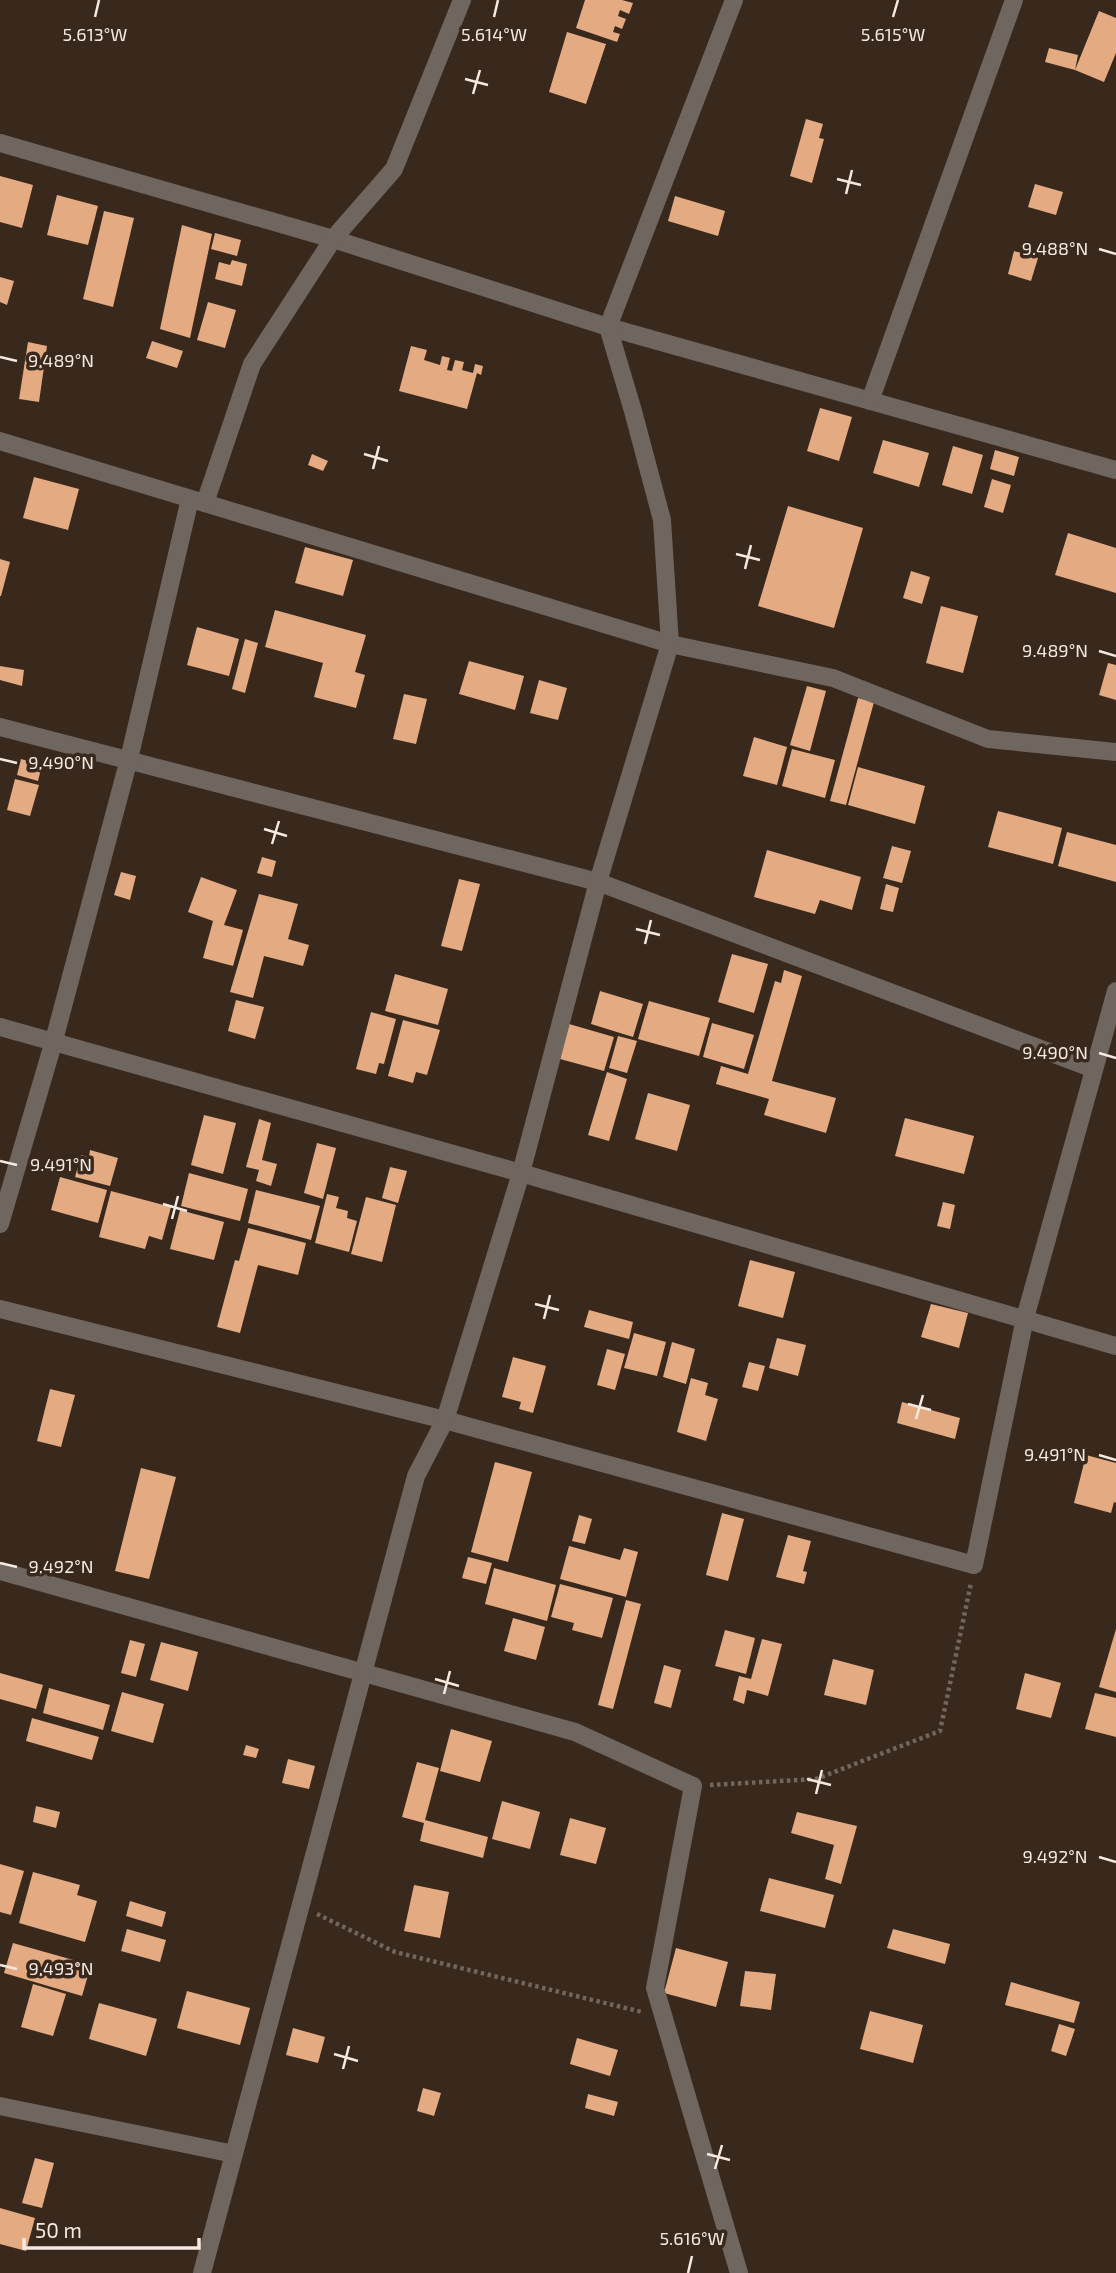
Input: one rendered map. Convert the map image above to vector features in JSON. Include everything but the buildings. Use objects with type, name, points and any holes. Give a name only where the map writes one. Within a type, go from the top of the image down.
[{"type":"street","points":[[0,1224],[53,1044],[198,501],[252,364],[333,239],[394,169],[462,0]]},
{"type":"street","points":[[202,2273],[416,1476],[445,1419],[521,1173],[598,882],[670,643],[662,520],[634,411],[608,327],[734,0]]},
{"type":"street","points":[[870,401],[1014,0]]},
{"type":"street","points":[[0,143],[333,239],[608,327],[1116,470]]},
{"type":"street","points":[[0,441],[670,643],[833,678],[988,739],[1116,752]]},
{"type":"street","points":[[0,727],[598,882],[1094,1069]]},
{"type":"street","points":[[0,1309],[445,1419],[974,1565],[1025,1318],[1116,991]]},
{"type":"street","points":[[0,1027],[521,1173],[1116,1346]]},
{"type":"street","points":[[0,1571],[575,1732],[693,1786],[655,1988],[739,2273]]},
{"type":"street","points":[[0,2106],[234,2154]]},
{"type":"path","points":[[693,1786],[816,1779],[940,1731],[974,1565]]},
{"type":"path","points":[[302,1906],[395,1952],[664,2017]]}]
